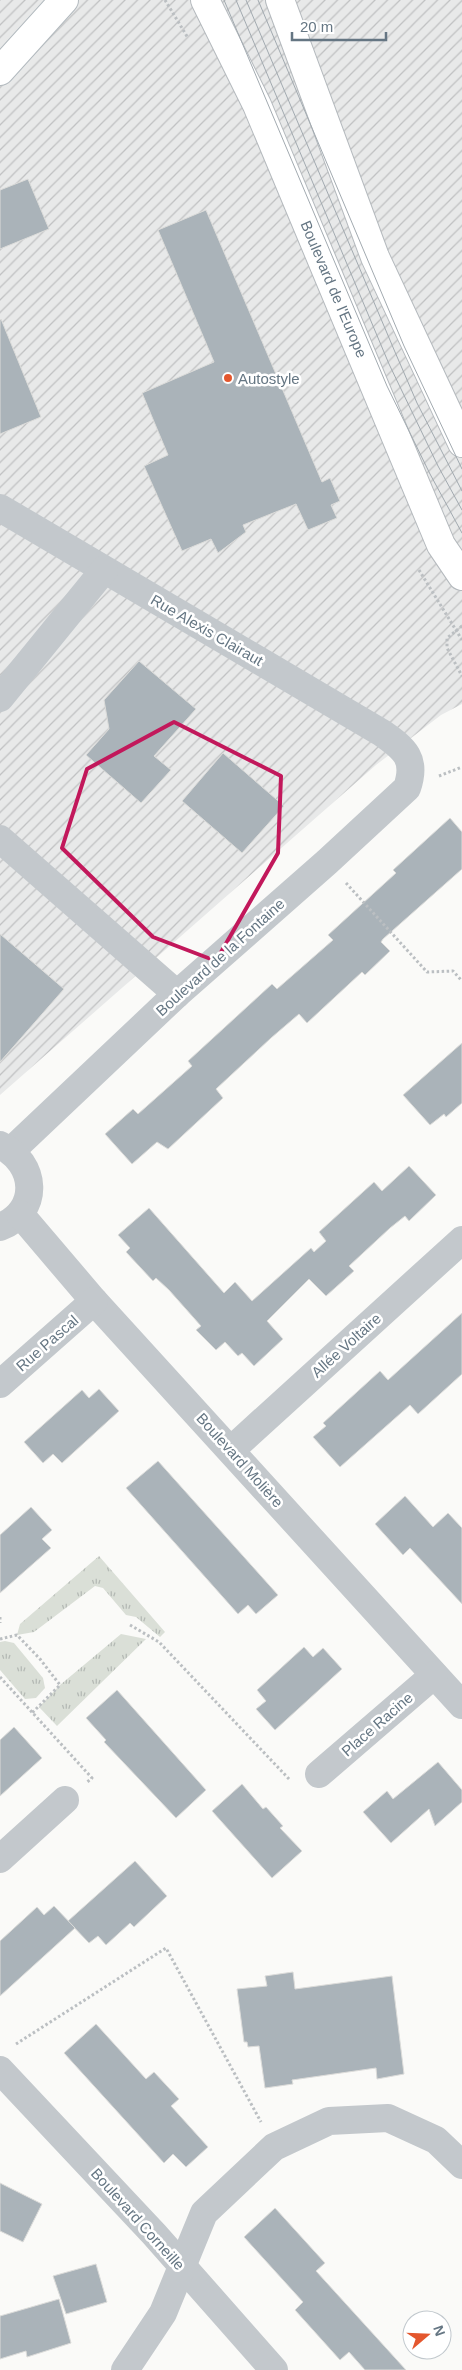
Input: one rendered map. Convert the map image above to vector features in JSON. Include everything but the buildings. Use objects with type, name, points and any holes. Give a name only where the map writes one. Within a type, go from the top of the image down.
[{"type":"main road","points":[[0,71],[64,0]]},
{"type":"main road","name":"Boulevard de l'Europe","points":[[205,0],[257,105],[441,545],[462,576]]},
{"type":"main road","points":[[280,0],[375,257],[462,443]]},
{"type":"street","name":"Rue Alexis Clairaut","points":[[0,508],[382,733],[403,748],[407,758]]},
{"type":"street","points":[[0,698],[104,570]]},
{"type":"street","name":"Boulevard de la Fontaine","points":[[6,1148],[327,862],[407,788],[412,773],[407,758]]},
{"type":"street","points":[[0,839],[177,994]]},
{"type":"street","points":[[6,1148],[22,1161],[28,1174],[30,1188],[27,1202],[10,1220]]},
{"type":"street","name":"Boulevard Molière","points":[[10,1220],[94,1301],[462,1705]]},
{"type":"street","name":"Allée Voltaire","points":[[231,1450],[462,1240]]},
{"type":"street","name":"Rue Pascal","points":[[0,1384],[94,1301]]},
{"type":"street","name":"Place Racine","points":[[320,1774],[434,1675]]},
{"type":"street","points":[[0,1859],[65,1800]]},
{"type":"street","name":"Boulevard Corneille","points":[[4,2060],[181,2267],[274,2370]]},
{"type":"street","points":[[125,2370],[163,2313],[204,2213],[274,2147],[328,2121],[388,2118],[436,2140],[462,2165]]},
{"type":"path","points":[[462,626],[447,638],[447,648],[462,676]]},
{"type":"path","points":[[327,862],[427,972],[453,971],[462,981]]},
{"type":"path","points":[[0,1617],[0,1623]]},
{"type":"path","points":[[130,1625],[159,1642],[290,1780],[320,1774]]},
{"type":"path","points":[[0,1639],[17,1635],[40,1659],[60,1685],[32,1713]]},
{"type":"path","points":[[0,1677],[92,1778],[65,1800]]},
{"type":"path","points":[[4,2060],[166,1948],[274,2147]]},
{"type":"highlighted area","points":[[174,722],[281,776],[278,853],[216,961],[153,937],[62,848],[87,769]]},
{"type":"shaded area","points":[[0,0],[462,0],[462,704],[441,715],[376,765],[0,1095]]},
{"type":"green space","points":[[99,1556],[165,1632],[160,1637],[136,1617],[126,1615],[103,1588],[95,1586],[34,1632],[17,1635],[20,1624]]},
{"type":"green space","points":[[121,1634],[146,1639],[57,1726],[39,1707],[60,1685]]},
{"type":"green space","points":[[0,1642],[14,1643],[43,1678],[45,1688],[36,1698],[25,1699],[0,1670]]},
{"type":"tram line","points":[[224,0],[387,386],[430,474],[462,533]]},
{"type":"tram line","points":[[236,0],[389,364],[438,466],[462,510]]},
{"type":"tram line","points":[[246,0],[417,403],[462,491]]},
{"type":"tram line","points":[[258,0],[404,346],[462,469]]},
{"type":"place","name":"Autostyle","points":[[228,378]]}]
